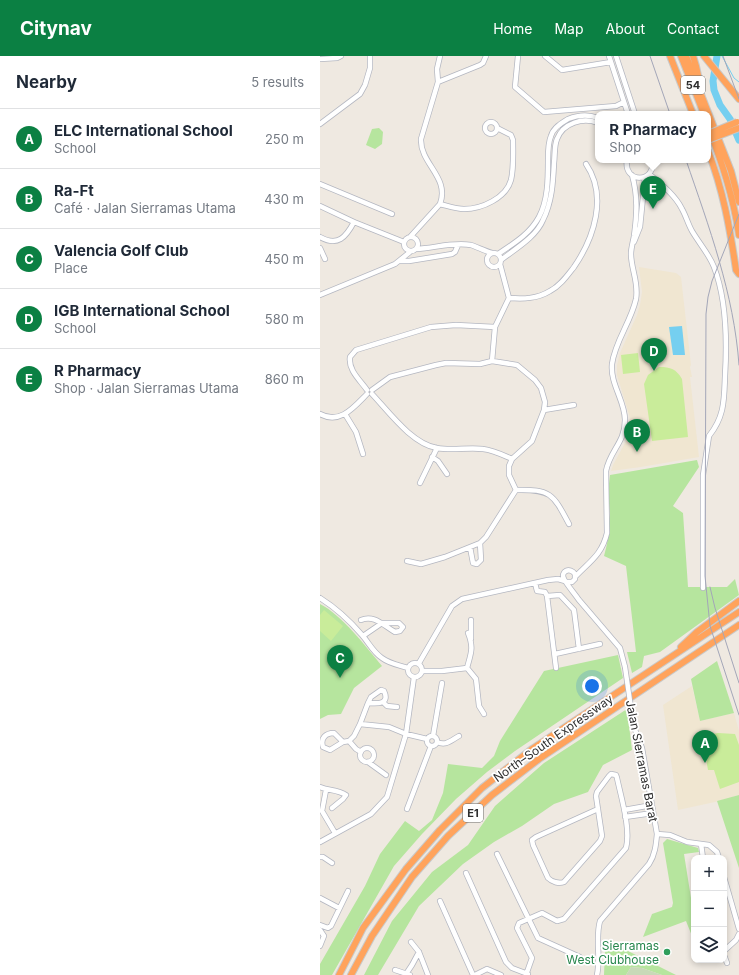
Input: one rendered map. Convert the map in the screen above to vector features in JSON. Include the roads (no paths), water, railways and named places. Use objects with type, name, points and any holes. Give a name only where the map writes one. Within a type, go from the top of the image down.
[{"type":"highway","points":[[670,56],[692,111]]},
{"type":"highway","name":"54","points":[[681,56],[703,111]]},
{"type":"highway","name":"54","points":[[686,56],[708,111]]},
{"type":"highway","points":[[693,56],[700,90]]},
{"type":"highway","points":[[704,57],[739,99]]},
{"type":"highway","name":"54","points":[[711,119],[731,171],[739,202]]},
{"type":"highway","points":[[711,133],[738,124]]},
{"type":"highway","points":[[711,138],[738,124]]},
{"type":"highway","points":[[711,134],[725,173],[733,202],[739,235]]},
{"type":"highway","points":[[711,160],[723,195],[736,270],[739,274]]},
{"type":"highway","points":[[731,171],[739,182]]},
{"type":"highway","points":[[676,653],[684,643],[697,632],[738,602]]},
{"type":"highway","name":"North–South Expressway","points":[[339,975],[363,928],[406,869],[440,830],[482,788],[532,749],[737,613]]},
{"type":"highway","name":"North–South Expressway","points":[[351,975],[372,936],[412,877],[448,836],[492,795],[539,759],[739,625]]},
{"type":"street","points":[[320,59],[337,58],[341,56]]},
{"type":"street","points":[[320,124],[360,94],[365,85],[370,68],[370,56]]},
{"type":"street","points":[[404,242],[418,229],[440,204],[443,197],[441,181],[424,153],[421,144],[421,139],[438,82],[437,69],[440,56]]},
{"type":"street","points":[[438,82],[480,65],[483,63],[486,56]]},
{"type":"street","points":[[518,56],[515,86],[544,112],[616,106],[624,102]]},
{"type":"street","points":[[545,56],[562,70],[611,62]]},
{"type":"street","points":[[609,56],[627,111]]},
{"type":"street","points":[[616,56],[634,111]]},
{"type":"street","points":[[320,295],[402,259],[416,249],[452,244],[472,246],[480,250],[498,254],[524,236],[538,218],[544,204],[548,182],[549,146],[553,131],[558,125],[573,117],[589,115],[595,117]]},
{"type":"street","points":[[494,267],[532,235],[543,222],[551,197],[555,143],[560,133],[564,128],[576,122],[588,121],[595,122]]},
{"type":"street","points":[[440,204],[463,210],[471,209],[490,202],[505,191],[511,179],[513,140],[511,135],[497,128]]},
{"type":"street","points":[[542,581],[558,579],[570,582],[575,579],[596,557],[605,542],[607,523],[605,491],[607,463],[624,432],[625,418],[623,406],[615,384],[612,366],[615,353],[628,323],[636,298],[636,285],[631,254],[637,213],[637,198],[632,176],[627,169],[626,163]]},
{"type":"street","points":[[633,243],[637,238],[640,227],[647,175],[656,163]]},
{"type":"street","points":[[509,298],[528,299],[550,292],[570,273],[584,252],[594,229],[597,212],[594,180],[586,164]]},
{"type":"street","points":[[632,176],[636,177],[647,175],[665,187],[679,204],[691,229],[708,254],[720,288],[725,320],[726,349],[723,413],[709,436],[703,476],[703,588]]},
{"type":"street","points":[[320,184],[392,214]]},
{"type":"street","points":[[320,206],[354,222],[404,242]]},
{"type":"street","points":[[320,237],[332,241],[338,240],[348,233],[354,222]]},
{"type":"street","points":[[416,249],[418,229]]},
{"type":"street","points":[[410,237],[427,248]]},
{"type":"street","points":[[402,259],[405,248],[404,242]]},
{"type":"street","points":[[402,259],[409,261],[452,254],[455,252],[458,245]]},
{"type":"street","points":[[320,248],[325,258]]},
{"type":"street","points":[[405,248],[410,252]]},
{"type":"street","points":[[480,250],[490,266],[494,267],[502,275]]},
{"type":"street","points":[[487,260],[488,256],[492,253]]},
{"type":"street","points":[[492,361],[495,328],[509,298],[502,275],[498,254]]},
{"type":"street","points":[[495,328],[456,325],[431,327],[356,350],[350,357],[350,365],[352,370],[370,392],[410,436],[437,448],[490,450],[512,459]]},
{"type":"street","points":[[320,414],[325,417],[335,418],[345,414],[390,377],[436,364],[480,364],[492,361],[517,365],[528,373],[541,388],[545,402],[544,410],[532,442],[512,459],[509,466],[508,474],[516,490]]},
{"type":"street","points":[[544,410],[574,405]]},
{"type":"street","points":[[345,414],[356,432],[363,454]]},
{"type":"street","points":[[420,483],[437,448]]},
{"type":"street","points":[[432,457],[438,461],[447,474]]},
{"type":"street","points":[[516,490],[532,490],[548,493],[555,500],[569,524]]},
{"type":"street","points":[[407,561],[421,564],[445,557],[480,543],[486,537],[516,490]]},
{"type":"street","points":[[470,547],[473,563],[477,564],[481,560],[480,543]]},
{"type":"street","points":[[418,664],[452,606],[456,602],[462,599],[535,583],[564,574],[566,570],[586,566]]},
{"type":"street","points":[[572,570],[575,574],[574,592]]},
{"type":"street","points":[[564,574],[563,578],[566,581]]},
{"type":"street","name":"Jalan Sierramas Barat","points":[[566,581],[579,600],[620,648],[625,666],[634,727],[642,748],[656,834],[656,846],[652,858],[600,921],[598,932],[599,960],[597,975]]},
{"type":"street","points":[[535,583],[537,591],[545,592],[547,596],[556,668]]},
{"type":"street","points":[[547,596],[560,595],[574,610],[579,649]]},
{"type":"street","points":[[320,598],[331,605],[364,636],[374,652],[390,663],[408,668]]},
{"type":"street","points":[[361,620],[369,618],[382,623],[364,636]]},
{"type":"street","points":[[467,668],[472,654],[471,620]]},
{"type":"street","points":[[468,633],[472,642]]},
{"type":"street","points":[[555,654],[600,644]]},
{"type":"street","points":[[408,668],[412,663],[422,666],[420,675],[414,677]]},
{"type":"street","points":[[408,668],[409,672],[414,677]]},
{"type":"street","points":[[422,671],[442,671],[467,668]]},
{"type":"street","points":[[467,668],[477,682],[479,706],[484,714]]},
{"type":"street","points":[[320,842],[371,814],[387,797],[406,734],[414,677]]},
{"type":"street","points":[[442,683],[433,736],[437,742],[444,744],[459,736]]},
{"type":"street","points":[[343,742],[334,733],[328,734],[321,738],[323,747],[330,750],[343,742],[349,741],[354,736],[360,724],[371,697],[383,690],[385,693],[385,700],[383,702]]},
{"type":"street","points":[[368,703],[379,704],[383,702]]},
{"type":"street","points":[[383,702],[387,706],[397,707]]},
{"type":"street","points":[[360,724],[389,727],[406,734],[427,739],[430,736],[433,736]]},
{"type":"street","points":[[427,739],[428,744],[431,746]]},
{"type":"street","points":[[349,741],[361,752]]},
{"type":"street","points":[[407,809],[431,746],[437,742]]},
{"type":"street","points":[[361,752],[364,748],[368,747],[373,751],[374,758],[368,762]]},
{"type":"street","points":[[361,752],[362,759],[386,775]]},
{"type":"street","points":[[466,872],[506,962],[512,968],[528,975],[532,958],[517,928],[519,923],[542,913],[557,921],[564,919],[626,848],[628,841],[625,817],[617,778],[613,774],[609,776],[597,792],[596,796],[598,809],[602,836],[600,841],[564,882],[560,883],[551,881],[548,878],[533,845],[534,838],[598,809]]},
{"type":"street","points":[[320,787],[326,790],[335,789],[346,795],[332,808]]},
{"type":"street","points":[[326,790],[322,811],[335,834]]},
{"type":"street","points":[[624,810],[652,805]]},
{"type":"street","points":[[625,817],[653,813]]},
{"type":"street","points":[[656,834],[670,835],[688,842],[709,845],[718,855]]},
{"type":"street","points":[[701,844],[703,855]]},
{"type":"street","points":[[497,854],[538,938],[580,957]]},
{"type":"street","points":[[320,857],[323,857],[332,863]]},
{"type":"street","points":[[727,887],[739,929]]},
{"type":"street","points":[[320,925],[328,928],[331,926],[348,891]]},
{"type":"street","points":[[320,898],[339,908]]},
{"type":"street","points":[[440,901],[474,975],[487,969],[501,975]]},
{"type":"street","points":[[320,930],[324,936],[320,946]]},
{"type":"street","points":[[727,948],[736,940],[739,934]]},
{"type":"street","points":[[411,942],[419,952],[428,975]]},
{"type":"street","points":[[395,970],[408,974],[419,952]]},
{"type":"water","points":[[682,326],[685,355],[673,355],[669,327]]},
{"type":"waterway","points":[[717,56],[713,81],[714,90],[720,105],[730,119],[739,140]]},
{"type":"waterway","points":[[722,56],[734,78],[739,82]]},
{"type":"railway","points":[[650,56],[669,111]]},
{"type":"railway","points":[[723,56],[739,99]]},
{"type":"railway","points":[[687,163],[712,236],[726,287],[732,312],[739,365]]},
{"type":"railway","points":[[739,214],[712,281],[706,314],[705,576],[710,626],[739,715]]},
{"type":"railway","points":[[710,587],[715,608],[739,683]]},
{"type":"place","name":"R Pharmacy","points":[[653,209]]},
{"type":"place","name":"IGB International School","points":[[654,371]]},
{"type":"place","name":"Ra-Ft","points":[[637,452]]},
{"type":"place","name":"Valencia Golf Club","points":[[340,678]]},
{"type":"place","name":"ELC International School","points":[[705,763]]},
{"type":"place","name":"Sierramas West Clubhouse","points":[[667,952]]}]
